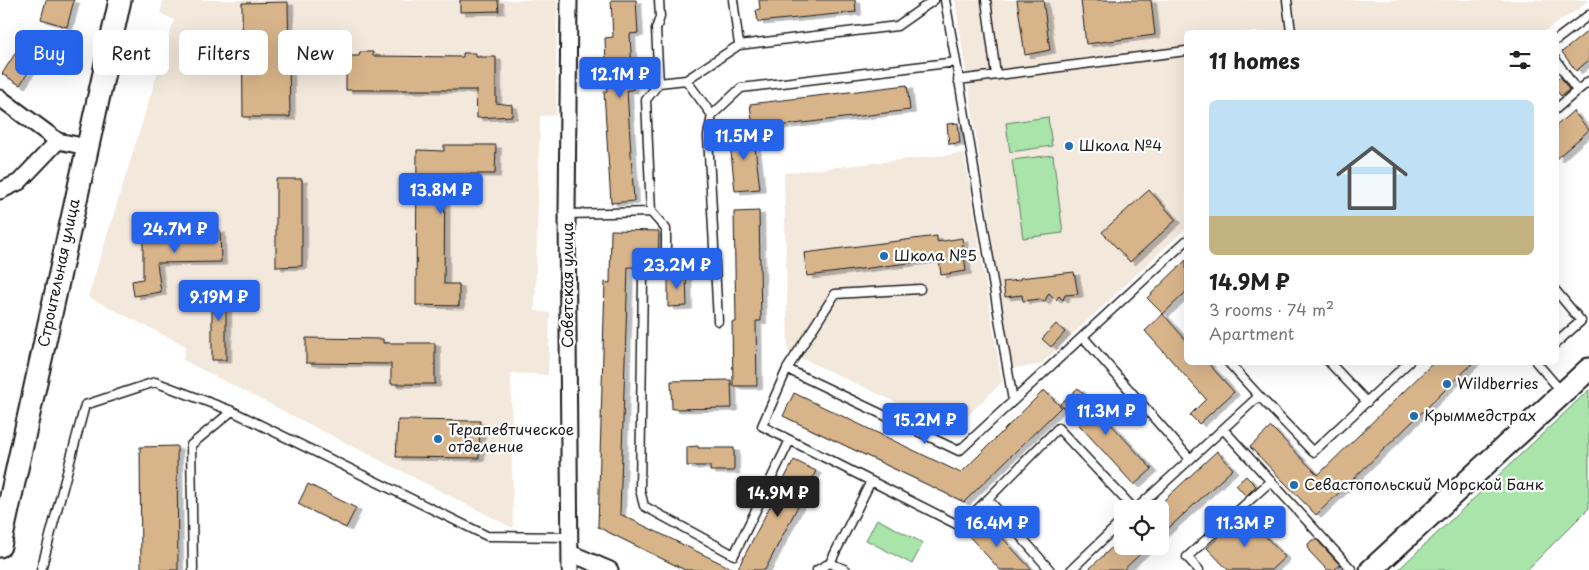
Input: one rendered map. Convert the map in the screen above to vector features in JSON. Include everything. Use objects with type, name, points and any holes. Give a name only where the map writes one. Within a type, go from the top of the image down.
[{"type":"main road","name":"Строительная улица","points":[[0,546],[120,0]]},
{"type":"main road","points":[[1371,570],[1589,369]]},
{"type":"street","name":"Советская улица","points":[[569,0],[570,570]]},
{"type":"street","points":[[0,98],[58,140],[87,147]]},
{"type":"street","points":[[0,192],[19,182],[58,140]]},
{"type":"street","points":[[559,570],[570,553],[610,570]]},
{"type":"lane","points":[[659,0],[660,17],[656,29],[659,82],[646,100],[651,212],[666,229],[666,267]]},
{"type":"lane","points":[[733,0],[739,45]]},
{"type":"lane","points":[[659,82],[686,80],[739,45],[897,26],[934,0]]},
{"type":"lane","points":[[945,0],[1013,401]]},
{"type":"lane","points":[[986,0],[996,75]]},
{"type":"lane","points":[[1287,0],[1291,30]]},
{"type":"lane","points":[[1559,38],[1589,15]]},
{"type":"lane","points":[[958,80],[1184,51]]},
{"type":"lane","points":[[718,321],[708,136],[712,115],[741,88],[956,62]]},
{"type":"lane","points":[[1559,64],[1577,91]]},
{"type":"lane","points":[[686,80],[712,115]]},
{"type":"lane","points":[[1559,106],[1589,82]]},
{"type":"lane","points":[[568,214],[651,212]]},
{"type":"lane","points":[[787,369],[959,451],[1184,243]]},
{"type":"lane","points":[[643,277],[640,490],[644,506],[734,555],[790,440]]},
{"type":"lane","points":[[920,289],[834,294],[787,369],[762,426],[960,526],[1058,428],[1126,500]]},
{"type":"lane","points":[[1559,295],[1581,321],[1559,340]]},
{"type":"lane","points":[[1082,337],[1190,459]]},
{"type":"lane","points":[[1231,365],[1313,452],[1407,365]]},
{"type":"lane","points":[[1333,365],[1367,402]]},
{"type":"lane","points":[[1539,365],[1564,393]]},
{"type":"lane","points":[[41,570],[85,405],[156,382],[232,411],[486,536],[569,537]]},
{"type":"lane","points":[[1145,500],[1259,396]]},
{"type":"lane","points":[[194,570],[191,445],[232,411]]},
{"type":"lane","points":[[1223,429],[1352,570]]},
{"type":"lane","points":[[817,570],[830,563],[871,480]]},
{"type":"lane","points":[[1199,570],[1187,557],[1271,481]]},
{"type":"lane","points":[[988,499],[1050,570]]},
{"type":"lane","points":[[1071,570],[1114,529]]},
{"type":"lane","points":[[830,563],[846,570]]},
{"type":"shaded area","points":[[163,0],[557,0],[556,115],[540,116],[535,311],[550,313],[548,375],[511,373],[513,528],[183,360],[186,346],[88,297],[157,75],[169,75],[169,36],[174,20],[160,13]]},
{"type":"shaded area","name":"Школа №4","points":[[955,0],[1588,0],[1580,8],[1546,30],[1184,30],[1184,230],[1040,365],[1012,368]]},
{"type":"shaded area","points":[[964,153],[1002,382],[954,429],[788,352],[784,173]]},
{"type":"green space","points":[[1048,117],[1052,146],[1010,152],[1006,123]]},
{"type":"green space","points":[[1053,155],[1063,233],[1023,238],[1012,160]]},
{"type":"green space","points":[[1589,390],[1589,508],[1527,570],[1398,570]]},
{"type":"green space","points":[[877,519],[923,543],[912,564],[866,540]]},
{"type":"building","points":[[46,0],[74,0],[67,27],[41,19]]},
{"type":"building","points":[[460,0],[498,0],[499,11],[460,12]]},
{"type":"building","points":[[611,0],[636,0],[638,33],[630,34],[633,90],[627,90],[634,201],[611,203],[604,92],[607,92],[605,38],[613,37]]},
{"type":"building","points":[[759,0],[855,0],[856,12],[758,22],[756,10],[760,9]]},
{"type":"building","points":[[1017,0],[1043,0],[1050,50],[1025,55]]},
{"type":"building","points":[[1081,0],[1151,0],[1155,35],[1086,44]]},
{"type":"building","points":[[288,2],[288,30],[278,30],[278,75],[289,75],[290,117],[243,117],[243,75],[268,75],[268,30],[242,30],[242,3]]},
{"type":"building","points":[[1589,30],[1589,60],[1576,71],[1562,52]]},
{"type":"building","points":[[360,52],[373,52],[373,56],[463,57],[463,53],[476,53],[476,57],[496,57],[496,103],[512,105],[512,116],[477,118],[476,90],[346,90],[346,75],[352,75],[352,56],[359,56]]},
{"type":"building","points":[[15,54],[15,75],[26,75],[20,85],[2,74]]},
{"type":"building","points":[[1559,77],[1561,77],[1569,90],[1561,96],[1559,94]]},
{"type":"building","points":[[907,85],[910,110],[753,129],[750,104]]},
{"type":"building","points":[[1573,111],[1589,130],[1559,156],[1559,123]]},
{"type":"building","points":[[958,123],[960,143],[949,144],[947,124]]},
{"type":"building","points":[[753,130],[760,189],[735,191],[729,133]]},
{"type":"building","points":[[444,145],[496,145],[495,174],[445,174],[444,284],[459,284],[459,306],[416,305],[417,150],[444,151]]},
{"type":"building","points":[[276,179],[302,179],[302,266],[276,267]]},
{"type":"building","points":[[1149,190],[1176,220],[1130,262],[1102,232]]},
{"type":"building","points":[[759,211],[761,321],[756,321],[757,386],[733,386],[732,322],[736,322],[734,212]]},
{"type":"building","points":[[220,230],[221,262],[157,263],[161,292],[134,296],[132,281],[143,279],[143,231]]},
{"type":"building","points":[[611,230],[659,231],[658,268],[628,267],[620,514],[735,570],[685,570],[598,527],[605,282],[610,283]]},
{"type":"building","name":"Школа №5","points":[[937,236],[937,242],[962,238],[966,271],[941,275],[939,259],[807,276],[804,253]]},
{"type":"building","points":[[1184,262],[1184,294],[1163,314],[1147,298]]},
{"type":"building","points":[[1074,272],[1078,294],[1065,295],[1063,300],[1059,296],[1056,300],[1049,293],[1044,302],[1040,299],[1023,301],[1022,295],[1005,297],[1003,282],[1020,280],[1020,278]]},
{"type":"building","points":[[668,274],[686,274],[687,306],[668,307]]},
{"type":"building","points":[[212,284],[226,284],[226,360],[212,360]]},
{"type":"building","points":[[1163,314],[1184,338],[1184,365],[1210,365],[1234,392],[1199,424],[1190,415],[1206,399],[1145,331]]},
{"type":"building","points":[[1056,324],[1065,332],[1051,347],[1042,339]]},
{"type":"building","points":[[306,338],[383,339],[383,343],[435,343],[435,384],[391,384],[391,364],[306,363]]},
{"type":"building","points":[[1431,365],[1471,365],[1316,515],[1250,447],[1271,427],[1318,475]]},
{"type":"building","points":[[731,380],[732,408],[672,409],[671,381]]},
{"type":"building","points":[[1078,388],[1152,469],[1134,485],[1060,404]]},
{"type":"building","points":[[1044,390],[1061,407],[964,502],[783,416],[794,393],[961,473]]},
{"type":"building","name":"Терапевтическое отделение","points":[[398,420],[480,421],[479,458],[396,457]]},
{"type":"building","points":[[177,446],[178,570],[141,570],[140,447]]},
{"type":"building","points":[[698,446],[698,448],[734,448],[734,471],[710,471],[710,466],[687,466],[687,447]]},
{"type":"building","points":[[1217,451],[1233,469],[1169,528],[1169,500],[1164,500]]},
{"type":"building","points":[[794,460],[816,471],[765,570],[737,570]]},
{"type":"building","points":[[1246,476],[1256,486],[1246,496],[1236,485]]},
{"type":"building","points":[[308,484],[356,508],[346,528],[298,504]]},
{"type":"building","points":[[1244,514],[1285,557],[1271,570],[1228,570],[1207,548]]},
{"type":"building","points":[[984,518],[1032,570],[1000,570],[967,534]]},
{"type":"building","points":[[1312,540],[1317,540],[1340,565],[1334,570],[1327,570],[1309,551],[1308,544]]},
{"type":"building","points":[[1114,546],[1114,555],[1139,555],[1123,570],[1088,570]]},
{"type":"place","name":"Школа №4","points":[[1069,146]]},
{"type":"place","name":"Школа №5","points":[[884,256]]},
{"type":"place","name":"Wildberries","points":[[1447,384]]},
{"type":"place","name":"Крыммедстрах","points":[[1414,416]]},
{"type":"place","name":"Терапевтическое отделение","points":[[438,439]]},
{"type":"place","name":"Севастопольский Морской Банк","points":[[1294,485]]}]
